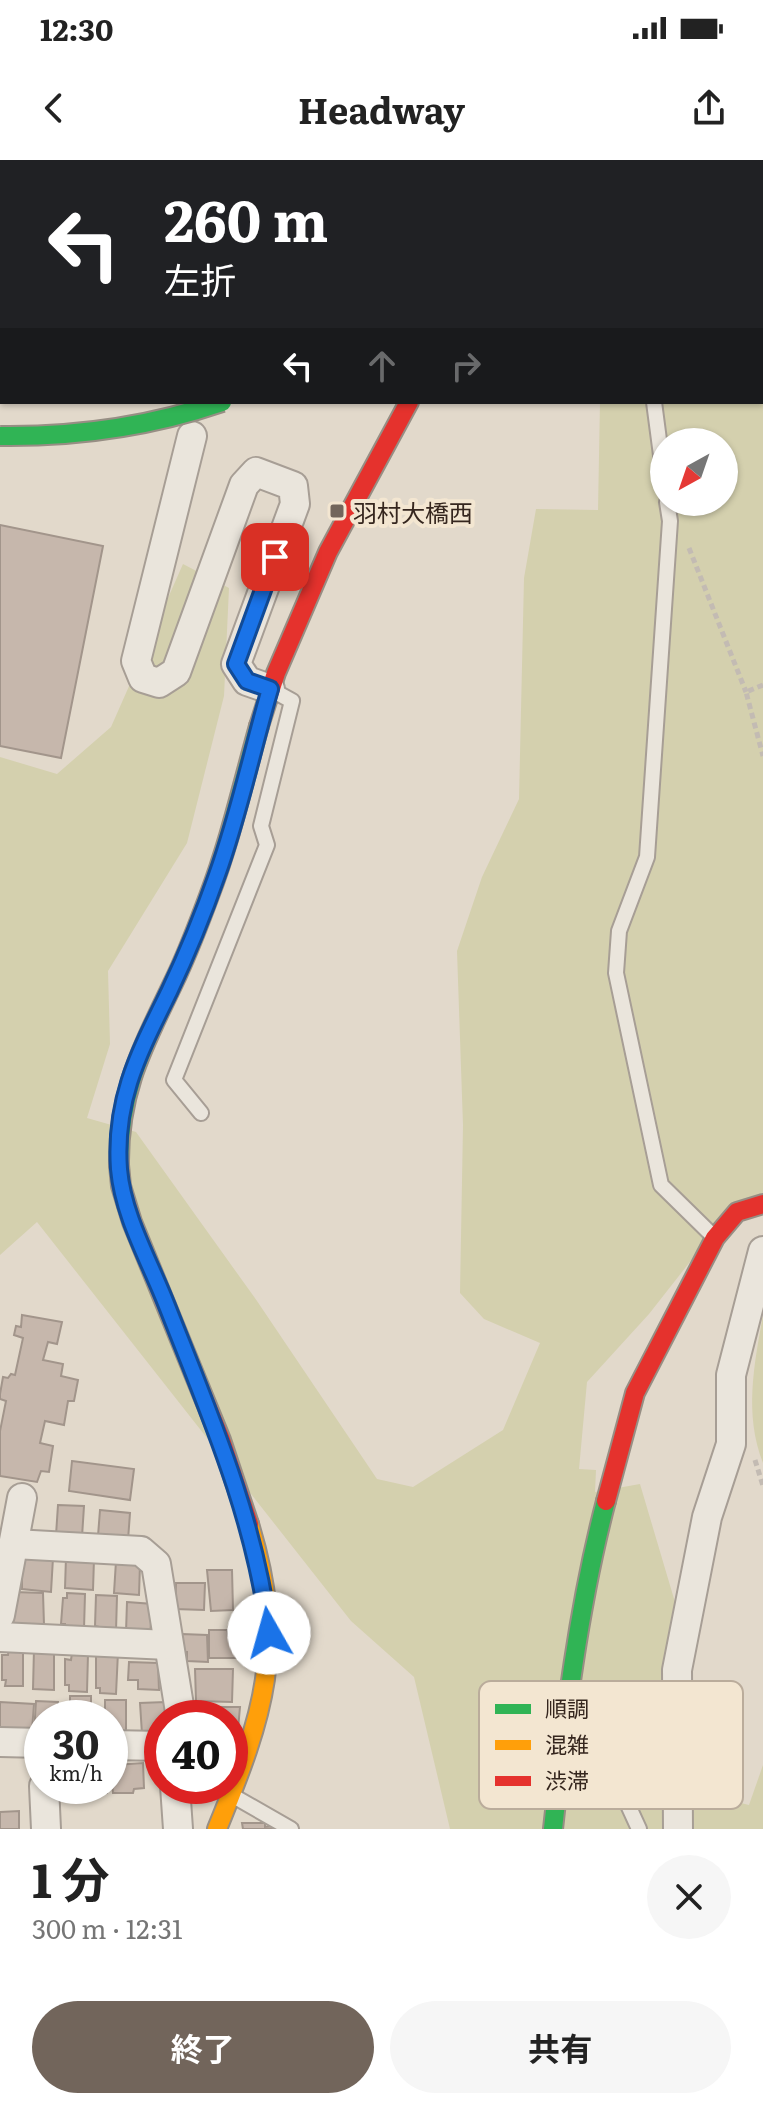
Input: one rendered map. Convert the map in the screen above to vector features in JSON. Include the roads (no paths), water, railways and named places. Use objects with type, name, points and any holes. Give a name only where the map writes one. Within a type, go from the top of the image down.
[{"type":"street","points":[[0,436],[53,436],[118,429],[216,404]]},
{"type":"street","points":[[248,1750],[268,1669],[269,1633],[265,1599],[254,1546],[234,1479],[127,1207],[119,1168],[121,1108],[140,1048],[182,963],[217,875],[238,811],[270,689],[331,544],[408,404]]},
{"type":"street","points":[[192,436],[136,661],[143,678],[159,683],[176,672],[244,485],[256,472],[293,486],[295,504],[236,664],[247,681],[270,689]]},
{"type":"street","points":[[570,1681],[596,1540],[635,1393],[715,1238],[737,1212],[763,1204]]},
{"type":"street","points":[[677,1681],[707,1517],[731,1444],[731,1375],[763,1251]]},
{"type":"street","points":[[0,1615],[22,1498]]},
{"type":"street","points":[[14,1544],[141,1551],[156,1564],[178,1700]]},
{"type":"street","points":[[0,1637],[168,1645]]},
{"type":"street","points":[[0,1742],[24,1743]]},
{"type":"street","points":[[45,1804],[46,1829]]},
{"type":"street","points":[[176,1804],[178,1829]]},
{"type":"street","points":[[217,1829],[227,1804]]},
{"type":"street","points":[[553,1829],[555,1809]]},
{"type":"street","points":[[678,1809],[678,1829]]},
{"type":"lane","points":[[654,404],[657,428]]},
{"type":"lane","points":[[669,516],[647,857],[619,931],[616,973],[661,1185],[715,1238]]},
{"type":"lane","points":[[201,1113],[174,1080],[267,845],[261,826],[292,701],[270,689]]},
{"type":"lane","points":[[248,1804],[291,1829]]},
{"type":"lane","points":[[630,1809],[639,1829]]},
{"type":"place","name":"羽村大橋西","points":[[337,511]]}]
